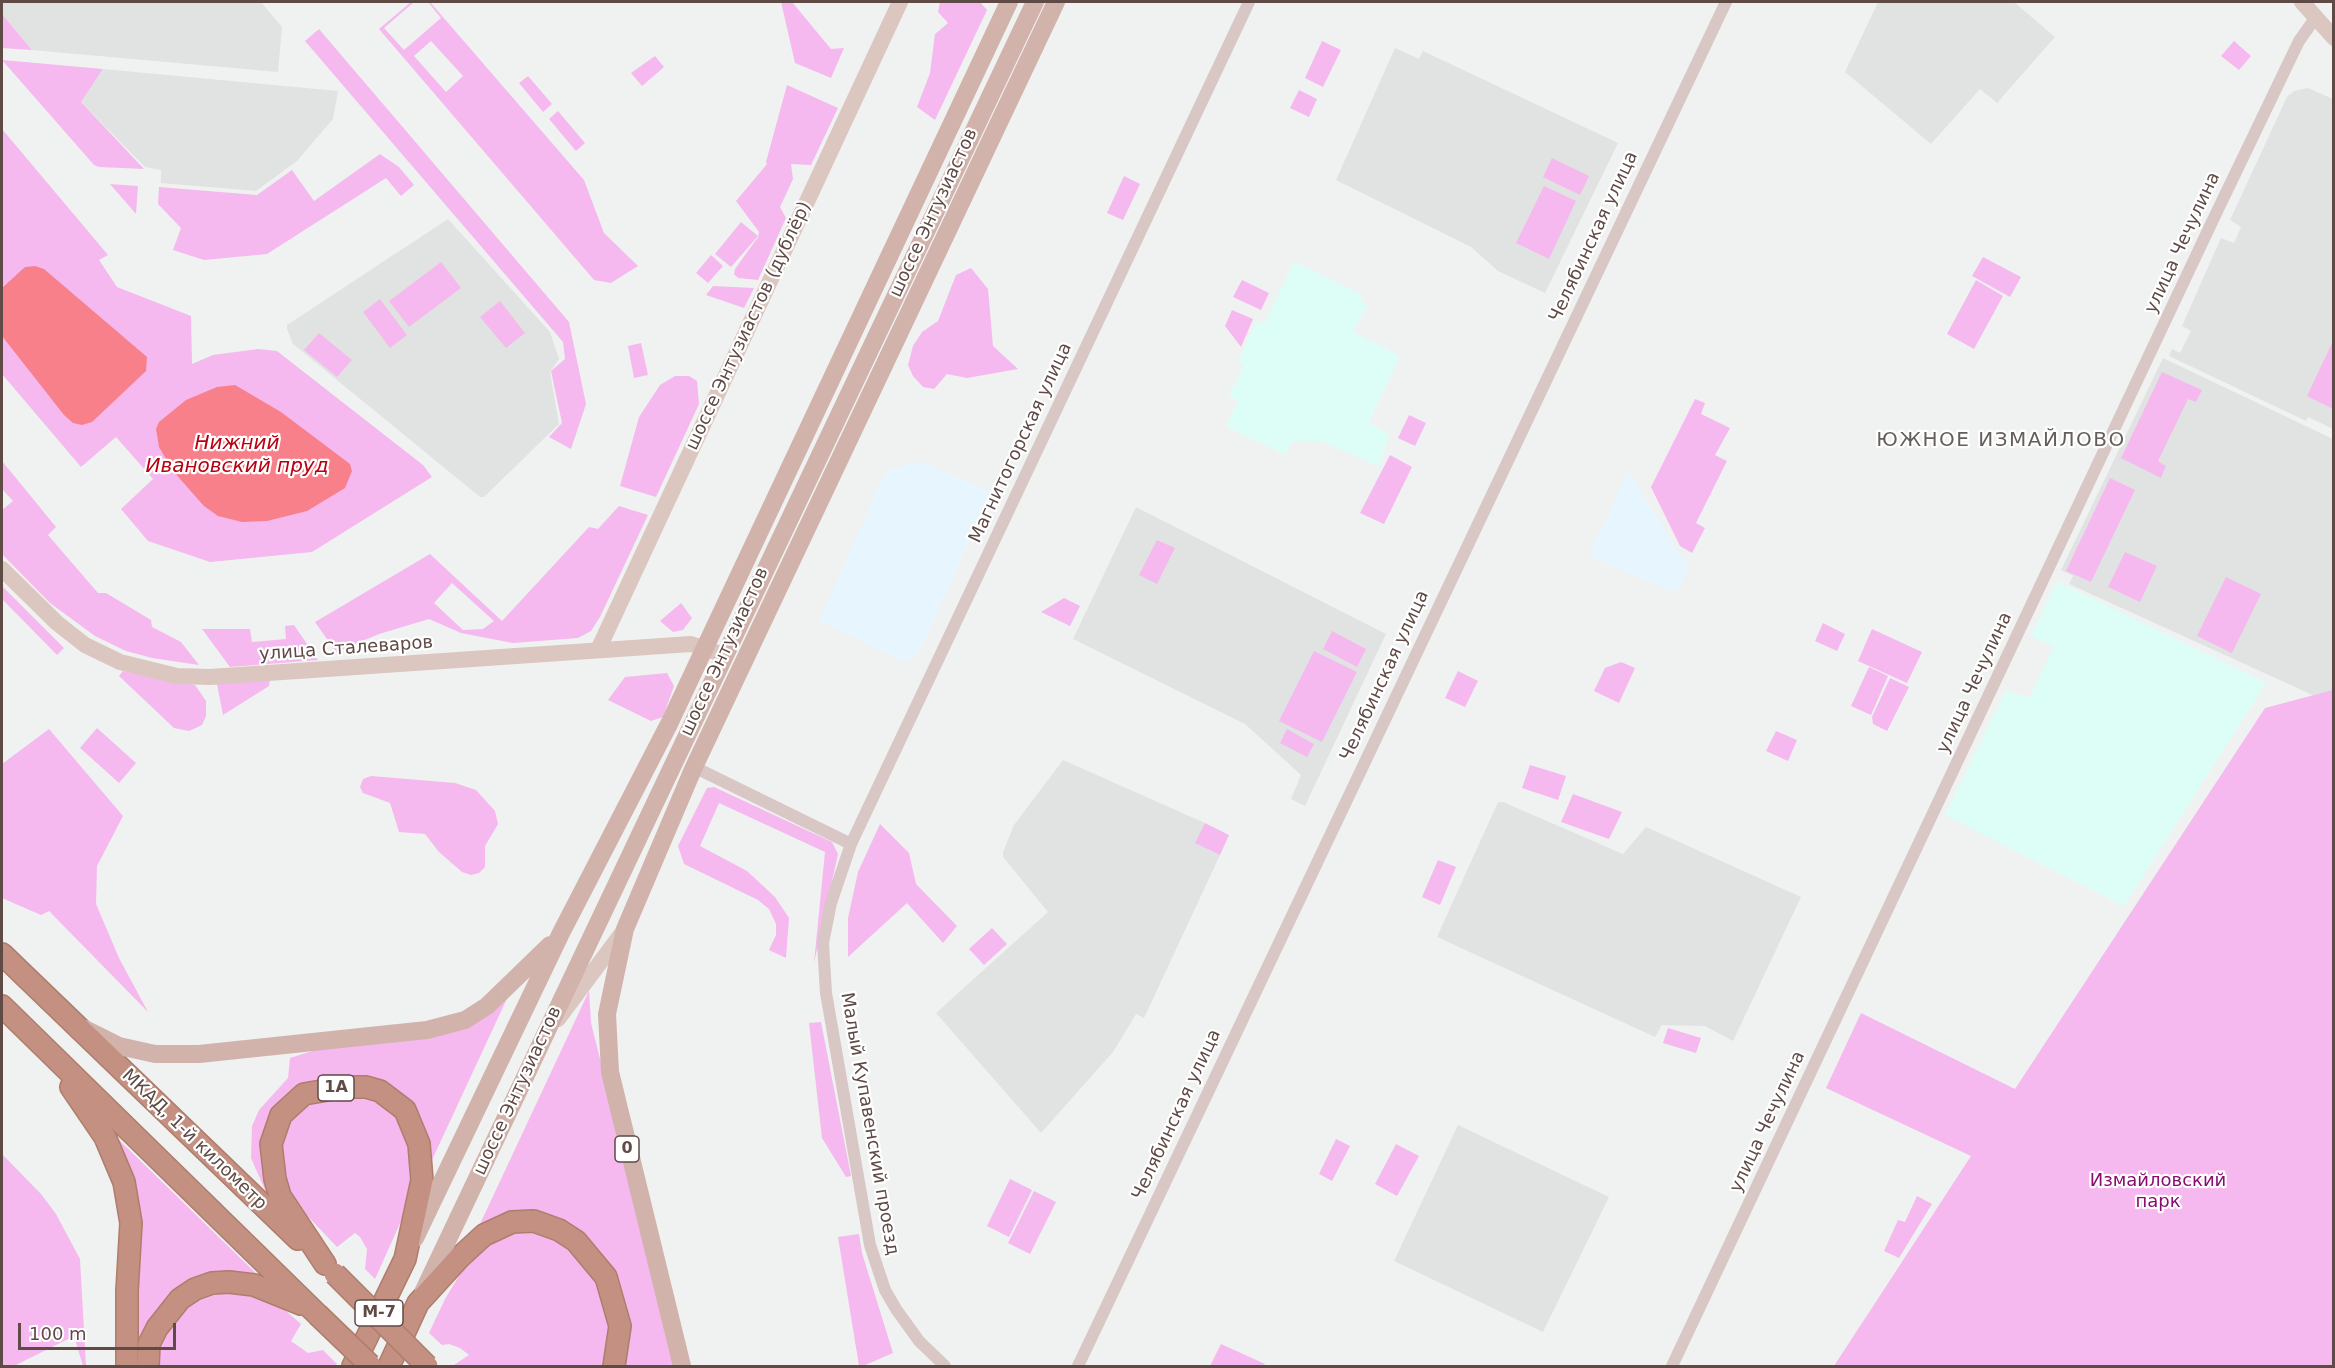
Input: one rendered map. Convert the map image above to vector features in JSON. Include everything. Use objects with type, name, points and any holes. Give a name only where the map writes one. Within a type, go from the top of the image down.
[{"type":"highway","name":"МКАД, 1-й километр","points":[[2,954],[70,1022],[330,1269],[427,1366]]},
{"type":"highway","points":[[2,1006],[371,1366]]},
{"type":"highway","points":[[39,1043],[105,1137],[124,1182],[131,1223],[127,1291],[127,1366]]},
{"type":"highway","name":"1A","points":[[330,1269],[280,1196],[273,1169],[271,1144],[281,1115],[292,1102],[304,1094],[345,1086],[366,1087],[395,1101],[405,1110],[420,1144],[422,1180],[405,1258]]},
{"type":"highway","points":[[418,1304],[484,1235],[512,1222],[534,1221],[559,1230],[576,1241],[606,1277],[620,1326],[614,1366]]},
{"type":"highway","name":"М-7","points":[[371,1366],[405,1258]]},
{"type":"highway","points":[[148,1366],[149,1344],[157,1328],[180,1299],[195,1289],[212,1283],[254,1285],[315,1312]]},
{"type":"highway","name":"М-7","points":[[371,1366],[418,1304]]},
{"type":"main road","name":"шоссе Энтузиастов (дублёр)","points":[[598,650],[900,2]]},
{"type":"main road","name":"шоссе Энтузиастов","points":[[405,1258],[561,933],[669,724],[1009,2]]},
{"type":"main road","name":"шоссе Энтузиастов","points":[[418,1304],[1035,2]]},
{"type":"main road","points":[[541,1041],[625,929],[694,767],[1056,2]]},
{"type":"main road","points":[[2302,2],[2334,38]]},
{"type":"main road","name":"улица Сталеваров","points":[[2,569],[57,623],[85,645],[120,662],[177,676],[210,677],[691,644],[705,646],[724,655]]},
{"type":"main road","name":"0","points":[[625,929],[607,1014],[610,1072],[682,1366]]},
{"type":"main road","points":[[70,1022],[119,1046],[155,1054],[199,1054],[428,1030],[465,1020],[487,1006],[561,933]]},
{"type":"street","name":"Магнитогорская улица","points":[[831,903],[851,844],[1249,2]]},
{"type":"street","name":"Челябинская улица","points":[[1078,1366],[1726,2]]},
{"type":"street","name":"улица Чечулина","points":[[1672,1366],[2262,118],[2299,41],[2316,17]]},
{"type":"street","points":[[694,767],[851,844]]},
{"type":"street","name":"Малый Купавенский проезд","points":[[831,903],[823,943],[826,993],[870,1245],[885,1290],[901,1317],[919,1341],[945,1366]]},
{"type":"shaded area","points":[[2,2],[261,2],[282,27],[278,72],[32,50],[2,14]]},
{"type":"shaded area","points":[[1878,2],[2014,2],[2055,37],[1997,103],[1980,89],[1931,144],[1845,72]]},
{"type":"shaded area","points":[[1395,48],[1419,59],[1423,51],[1618,143],[1545,293],[1498,271],[1471,247],[1336,180]]},
{"type":"shaded area","points":[[103,69],[338,91],[333,119],[297,161],[256,191],[161,183],[161,170],[145,167],[81,102]]},
{"type":"shaded area","points":[[2308,88],[2333,99],[2333,429],[2308,417],[2306,421],[2169,356],[2172,349],[2180,353],[2191,331],[2182,326],[2221,238],[2234,243],[2241,227],[2230,220],[2287,97],[2294,91]]},
{"type":"shaded area","points":[[448,219],[550,332],[559,359],[550,372],[559,424],[484,497],[480,497],[293,344],[287,329],[287,325]]},
{"type":"shaded area","points":[[1294,262],[1363,295],[1360,301],[1368,304],[1353,332],[1400,356],[1369,422],[1389,435],[1379,466],[1321,441],[1293,441],[1285,455],[1226,426],[1238,401],[1229,396],[1244,365],[1238,362],[1256,321],[1264,324]]},
{"type":"shaded area","points":[[2163,358],[2333,439],[2334,699],[2328,702],[2069,584],[2073,576],[2061,570]]},
{"type":"shaded area","points":[[920,461],[991,492],[920,651],[906,662],[819,621],[886,471]]},
{"type":"shaded area","points":[[1628,472],[1689,567],[1676,593],[1589,556]]},
{"type":"shaded area","points":[[1136,507],[1386,634],[1305,806],[1291,799],[1301,775],[1245,724],[1073,639]]},
{"type":"shaded area","points":[[2057,581],[2266,683],[2124,906],[1945,815],[2006,690],[2029,698],[2054,647],[2031,636]]},
{"type":"shaded area","points":[[1063,760],[1205,823],[1196,843],[1220,855],[1144,1018],[1136,1014],[1113,1052],[1041,1133],[936,1013],[1048,912],[1003,857],[1003,852],[1014,825]]},
{"type":"shaded area","points":[[1498,802],[1503,802],[1623,854],[1646,827],[1801,897],[1733,1041],[1705,1026],[1662,1025],[1655,1037],[1437,937]]},
{"type":"shaded area","points":[[1458,1125],[1609,1197],[1543,1332],[1394,1261]]},
{"type":"green space","points":[[411,2],[414,2],[384,28],[404,50],[441,18],[428,2],[430,2],[584,180],[604,233],[638,266],[611,283],[594,280],[379,29]],"holes":[[[431,41],[463,76],[446,92],[414,56]]]},
{"type":"green space","points":[[781,2],[792,2],[831,49],[844,48],[831,78],[795,63]]},
{"type":"green space","points":[[940,2],[980,2],[987,10],[935,120],[917,107],[930,73],[935,34],[948,23],[938,12]]},
{"type":"green space","points":[[2,14],[32,50],[2,48]]},
{"type":"green space","points":[[319,29],[569,322],[586,404],[571,449],[549,437],[562,423],[551,371],[565,359],[563,342],[305,41]]},
{"type":"green space","points":[[1322,41],[1341,50],[1323,87],[1305,78]]},
{"type":"green space","points":[[2234,41],[2251,56],[2239,70],[2221,56]]},
{"type":"green space","points":[[655,56],[664,67],[642,86],[631,73]]},
{"type":"green space","points":[[2,60],[103,69],[81,102],[144,169],[94,165]]},
{"type":"green space","points":[[528,76],[552,104],[543,112],[519,83]]},
{"type":"green space","points":[[787,85],[838,108],[811,165],[791,164],[793,179],[780,207],[786,218],[758,280],[738,278],[734,274],[735,269],[758,237],[759,232],[736,201],[767,164]]},
{"type":"green space","points":[[1299,90],[1317,99],[1309,117],[1290,108]]},
{"type":"green space","points":[[558,111],[585,143],[576,151],[549,119]]},
{"type":"green space","points":[[2,129],[108,255],[99,260],[117,287],[191,316],[192,364],[213,355],[258,349],[277,351],[423,465],[432,477],[312,552],[210,562],[148,541],[121,509],[153,479],[116,437],[81,467],[2,374]]},
{"type":"green space","points":[[380,154],[399,167],[414,185],[401,196],[386,178],[267,254],[204,260],[173,250],[181,228],[158,204],[159,187],[257,195],[292,170],[314,201]]},
{"type":"green space","points":[[1552,158],[1589,176],[1580,195],[1543,177]]},
{"type":"green space","points":[[1124,176],[1140,184],[1123,220],[1107,213]]},
{"type":"green space","points":[[110,184],[138,186],[136,214]]},
{"type":"green space","points":[[1544,186],[1576,201],[1549,259],[1516,243]]},
{"type":"green space","points":[[741,222],[758,236],[731,267],[715,254]]},
{"type":"green space","points":[[711,255],[723,266],[708,283],[696,273]]},
{"type":"green space","points":[[1983,257],[2021,277],[2010,297],[1972,276]]},
{"type":"green space","points":[[441,262],[461,288],[409,327],[389,301]]},
{"type":"green space","points":[[971,268],[988,289],[993,346],[1018,369],[967,378],[947,374],[934,389],[923,387],[913,376],[908,365],[913,346],[922,332],[938,321],[956,275]]},
{"type":"green space","points":[[1242,280],[1269,293],[1261,310],[1233,297]]},
{"type":"green space","points":[[1976,280],[2003,296],[1974,349],[1947,334]]},
{"type":"green space","points":[[713,286],[754,288],[744,308],[706,295]]},
{"type":"green space","points":[[380,299],[407,335],[390,348],[363,312]]},
{"type":"green space","points":[[500,301],[525,333],[506,348],[480,317]]},
{"type":"green space","points":[[1232,310],[1253,319],[1241,347],[1225,326]]},
{"type":"green space","points":[[319,333],[352,360],[337,377],[304,350]]},
{"type":"green space","points":[[2333,341],[2333,409],[2307,396]]},
{"type":"green space","points":[[641,343],[648,375],[634,378],[628,346]]},
{"type":"green space","points":[[2162,372],[2202,390],[2196,402],[2188,399],[2158,461],[2166,466],[2161,478],[2121,458]]},
{"type":"green space","points":[[675,376],[689,376],[697,381],[699,404],[656,497],[620,486],[639,417],[660,385]]},
{"type":"green space","points":[[1695,399],[1705,403],[1701,414],[1730,428],[1715,455],[1727,461],[1696,523],[1705,528],[1692,553],[1680,546],[1651,487]]},
{"type":"green space","points":[[1409,415],[1426,423],[1415,446],[1398,438]]},
{"type":"green space","points":[[1390,455],[1412,467],[1384,524],[1360,513]]},
{"type":"green space","points":[[2,461],[56,527],[48,535],[98,593],[106,593],[151,620],[152,627],[181,642],[199,665],[152,658],[126,651],[95,636],[50,603],[2,554],[2,510],[13,501],[2,489]]},
{"type":"green space","points":[[2110,478],[2135,490],[2091,582],[2066,571]]},
{"type":"green space","points":[[619,506],[648,515],[600,617],[591,631],[578,638],[513,643],[461,633],[429,619],[379,634],[336,652],[315,622],[430,554],[502,621],[589,527],[598,529]],"holes":[[[452,583],[494,621],[483,629],[463,630],[434,603]]]},
{"type":"green space","points":[[1157,540],[1175,548],[1157,584],[1139,575]]},
{"type":"green space","points":[[2125,552],[2157,566],[2140,602],[2108,587]]},
{"type":"green space","points":[[2226,577],[2261,594],[2232,653],[2197,636]]},
{"type":"green space","points":[[2,586],[64,648],[57,655],[2,599]]},
{"type":"green space","points":[[1064,598],[1080,606],[1070,626],[1041,612]]},
{"type":"green space","points":[[681,603],[692,618],[683,630],[673,632],[660,621]]},
{"type":"green space","points":[[1823,623],[1845,634],[1837,651],[1815,641]]},
{"type":"green space","points":[[294,625],[318,660],[230,667],[202,629],[250,629],[252,642],[286,639],[285,626]]},
{"type":"green space","points":[[1872,629],[1922,652],[1907,683],[1858,661]]},
{"type":"green space","points":[[1332,631],[1366,649],[1357,667],[1323,649]]},
{"type":"green space","points":[[1314,651],[1357,672],[1322,742],[1279,721]]},
{"type":"green space","points":[[1621,662],[1635,668],[1619,703],[1594,691],[1605,668]]},
{"type":"green space","points":[[1869,667],[1888,676],[1871,715],[1851,706]]},
{"type":"green space","points":[[123,671],[195,685],[206,701],[206,716],[202,725],[189,731],[174,728],[119,676]]},
{"type":"green space","points":[[1458,671],[1478,681],[1465,707],[1445,698]]},
{"type":"green space","points":[[667,673],[674,686],[663,717],[651,721],[608,700],[625,677]]},
{"type":"green space","points":[[1890,678],[1909,687],[1887,731],[1873,724],[1872,717]]},
{"type":"green space","points":[[270,680],[269,686],[223,715],[217,684]]},
{"type":"green space","name":"Измайловский парк","points":[[2333,690],[2333,1366],[1834,1366],[1971,1156],[1826,1088],[1861,1013],[2015,1089],[2265,708]]},
{"type":"green space","points":[[97,728],[136,763],[119,783],[80,748]]},
{"type":"green space","points":[[49,729],[123,816],[97,866],[96,904],[119,958],[148,1012],[49,911],[41,915],[2,898],[2,764]]},
{"type":"green space","points":[[1287,729],[1314,744],[1307,757],[1280,743]]},
{"type":"green space","points":[[1776,731],[1797,740],[1788,761],[1766,751]]},
{"type":"green space","points":[[1530,765],[1566,776],[1558,800],[1522,788]]},
{"type":"green space","points":[[371,776],[455,783],[476,790],[495,811],[498,824],[485,846],[485,867],[479,873],[471,875],[462,872],[439,852],[425,834],[399,832],[390,803],[363,793],[360,787],[363,779]]},
{"type":"green space","points":[[714,787],[832,842],[838,854],[814,963],[825,852],[719,803],[700,846],[747,871],[775,897],[789,918],[786,958],[769,950],[776,935],[776,924],[769,909],[758,900],[684,864],[678,846],[707,788]]},
{"type":"green space","points":[[1573,794],[1622,812],[1609,839],[1561,822]]},
{"type":"green space","points":[[1205,823],[1229,835],[1220,855],[1195,843]]},
{"type":"green space","points":[[880,824],[909,853],[916,884],[957,926],[943,943],[907,903],[848,957],[848,918],[858,872]]},
{"type":"green space","points":[[1438,860],[1456,867],[1440,905],[1422,897]]},
{"type":"green space","points":[[992,928],[1007,944],[984,965],[969,949]]},
{"type":"green space","points":[[589,991],[591,1023],[677,1366],[623,1366],[628,1337],[575,1230],[480,1226]]},
{"type":"green space","points":[[510,992],[430,1162],[382,1086],[278,1109],[276,1201],[265,1190],[251,1158],[252,1126],[259,1110],[288,1078],[290,1058],[325,1047],[430,1033]]},
{"type":"green space","points":[[821,1022],[851,1176],[846,1177],[822,1138],[809,1023]]},
{"type":"green space","points":[[1668,1028],[1701,1038],[1696,1053],[1663,1043]]},
{"type":"green space","points":[[352,1091],[386,1101],[415,1145],[411,1199],[375,1279],[365,1269],[367,1249],[360,1237],[355,1233],[337,1247],[296,1204],[280,1176],[280,1129],[315,1096]]},
{"type":"green space","points":[[116,1137],[268,1285],[191,1285],[143,1366],[131,1366]]},
{"type":"green space","points":[[1336,1139],[1350,1146],[1332,1181],[1319,1174]]},
{"type":"green space","points":[[1396,1144],[1419,1156],[1397,1196],[1375,1184]]},
{"type":"green space","points":[[2,1154],[41,1194],[56,1214],[80,1259],[86,1366],[83,1366],[74,1336],[14,1366],[2,1366]]},
{"type":"green space","points":[[1010,1179],[1032,1190],[1009,1237],[987,1226]]},
{"type":"green space","points":[[1034,1191],[1056,1202],[1030,1254],[1008,1243]]},
{"type":"green space","points":[[1917,1196],[1932,1204],[1899,1258],[1884,1251],[1898,1220],[1905,1222]]},
{"type":"green space","points":[[526,1230],[545,1234],[564,1243],[580,1256],[602,1289],[611,1335],[604,1366],[456,1366],[454,1365],[469,1355],[460,1348],[449,1344],[442,1345],[429,1333],[445,1299],[468,1261],[481,1248],[507,1233]]},
{"type":"green space","points":[[859,1234],[862,1253],[893,1353],[863,1366],[859,1366],[838,1237]]},
{"type":"green space","points":[[231,1287],[278,1304],[301,1324],[291,1341],[308,1353],[323,1350],[337,1364],[335,1366],[154,1366],[154,1351],[185,1303]]},
{"type":"green space","points":[[1221,1344],[1265,1364],[1263,1366],[1210,1366]]},
{"type":"water","points":[[35,266],[44,269],[147,357],[146,371],[92,422],[82,425],[73,423],[64,415],[2,336],[2,288],[25,267]]},
{"type":"water","name":"Нижний Ивановский пруд","points":[[235,385],[281,412],[350,464],[352,471],[345,488],[307,511],[267,521],[242,522],[218,516],[204,506],[173,471],[159,447],[156,429],[159,422],[186,400],[217,387]]},
{"type":"district","name":"ЮЖНОЕ ИЗМАЙЛОВО","points":[[2001,441]]}]
